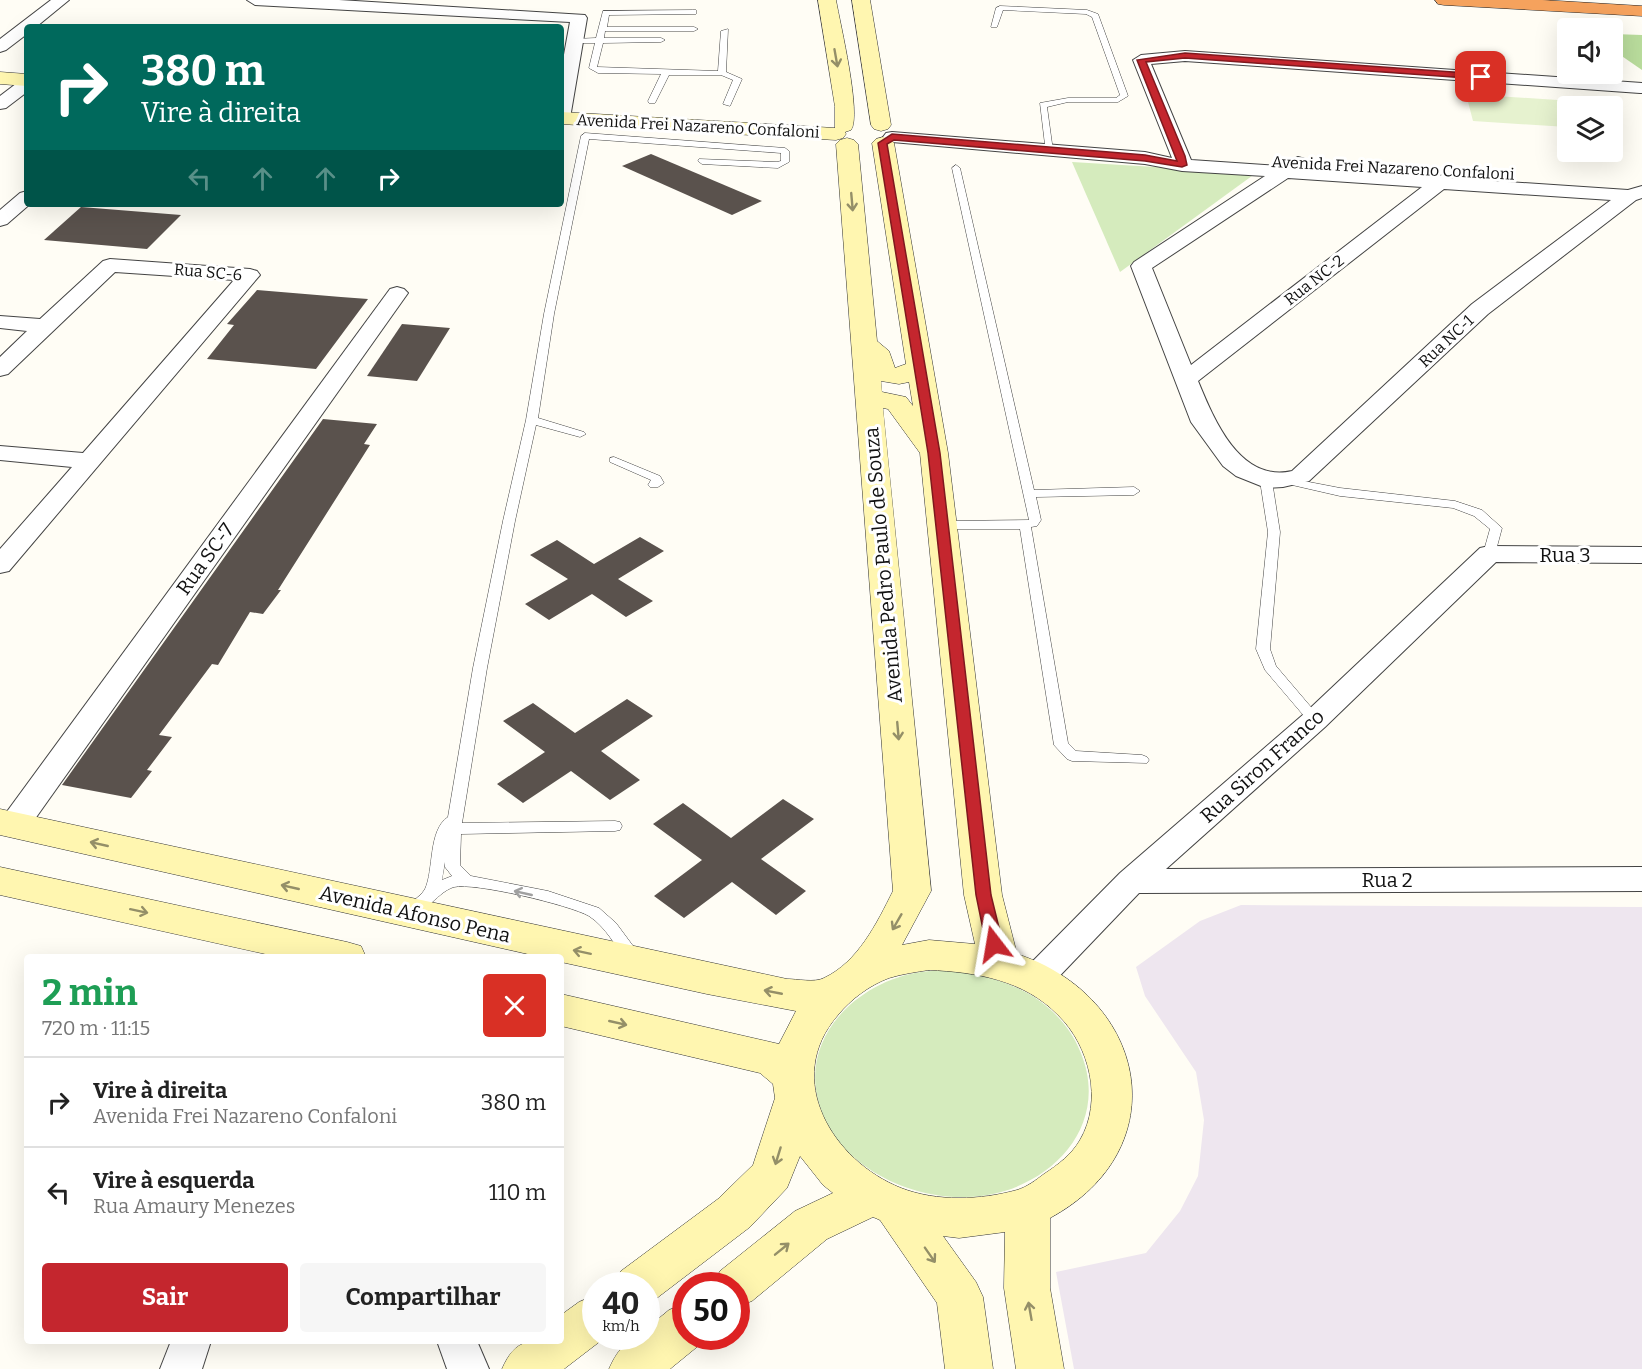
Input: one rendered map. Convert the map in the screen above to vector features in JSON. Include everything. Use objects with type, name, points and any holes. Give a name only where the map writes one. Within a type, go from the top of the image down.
[{"type":"highway","points":[[1444,0],[1642,10]]},
{"type":"highway","points":[[1619,0],[1642,1]]},
{"type":"main road","name":"Avenida Pedro Paulo de Souza","points":[[656,1272],[734,1213],[772,1175],[794,1088],[798,1046],[811,1018],[847,984],[897,922],[912,891],[868,403],[866,345],[842,134],[845,107],[826,0]]},
{"type":"main road","points":[[861,0],[885,135],[934,453],[984,895],[989,926],[1000,962]]},
{"type":"main road","points":[[0,78],[24,82]]},
{"type":"main road","name":"Avenida Frei Nazareno Confaloni","points":[[564,119],[587,128],[842,134],[870,145],[885,135]]},
{"type":"main road","points":[[866,345],[876,351],[884,373],[894,377],[907,377],[921,366]]},
{"type":"main road","points":[[868,403],[882,400],[897,403],[934,453]]},
{"type":"main road","name":"Avenida Afonso Pena","points":[[7,823],[421,902],[638,964],[787,995],[847,984]]},
{"type":"main road","points":[[0,881],[329,954]]},
{"type":"main road","points":[[564,1011],[772,1059],[794,1088],[809,1137],[835,1170],[884,1202],[929,1216],[963,1219],[996,1216],[1028,1208],[1069,1185],[1098,1152],[1113,1114],[1112,1075],[1098,1037],[1073,1004],[1037,978],[1000,962],[965,955],[929,955],[895,961],[847,984]]},
{"type":"main road","points":[[750,1275],[811,1225],[884,1202]]},
{"type":"main road","points":[[884,1202],[960,1297],[969,1369]]},
{"type":"main road","points":[[1028,1208],[1026,1288],[1040,1369]]},
{"type":"main road","points":[[564,1341],[582,1327]]},
{"type":"main road","points":[[633,1369],[672,1337]]},
{"type":"main road","points":[[526,1369],[560,1344]]},
{"type":"street","points":[[30,24],[61,0]]},
{"type":"street","points":[[255,0],[579,18],[564,100]]},
{"type":"street","points":[[0,47],[24,29]]},
{"type":"street","points":[[1182,160],[1141,60],[1185,56],[1640,88]]},
{"type":"street","points":[[0,104],[24,84]]},
{"type":"street","name":"Avenida Frei Nazareno Confaloni","points":[[885,135],[1049,151],[1638,191]]},
{"type":"street","points":[[1275,480],[1245,471],[1232,460],[1203,422],[1141,266],[1291,168]]},
{"type":"street","name":"Avenida Frei Nazareno Confaloni","points":[[1291,168],[1442,181],[1638,191]]},
{"type":"street","name":"Rua NC-2","points":[[1186,380],[1442,181]]},
{"type":"street","name":"Rua NC-1","points":[[1275,480],[1300,476],[1480,309],[1638,191]]},
{"type":"street","points":[[0,220],[24,200]]},
{"type":"street","name":"Rua SC-6","points":[[0,369],[110,265],[250,275],[0,565]]},
{"type":"street","name":"Rua SC-7","points":[[7,823],[397,293]]},
{"type":"street","points":[[0,322],[43,326]]},
{"type":"street","points":[[0,453],[89,461]]},
{"type":"street","name":"Rua 3","points":[[1489,554],[1642,555]]},
{"type":"street","name":"Rua Siron Franco","points":[[1037,978],[1131,881],[1315,720],[1489,554]]},
{"type":"street","name":"Rua 2","points":[[1131,881],[1642,879]]},
{"type":"street","points":[[181,1369],[190,1344]]},
{"type":"street","points":[[458,1344],[468,1369]]},
{"type":"lane","points":[[994,25],[1000,8],[1087,12],[1095,16],[1124,96],[1118,100],[1068,100],[1043,105],[1049,151]]},
{"type":"lane","points":[[693,12],[606,13],[593,68],[601,71],[722,73],[738,79],[727,104]]},
{"type":"lane","points":[[602,29],[694,29]]},
{"type":"lane","points":[[722,73],[725,31]]},
{"type":"lane","points":[[574,41],[661,40]]},
{"type":"lane","points":[[652,101],[666,72]]},
{"type":"lane","points":[[421,902],[451,829],[456,806],[499,574],[532,420],[549,314],[587,128],[785,151],[785,162],[778,165],[702,161]]},
{"type":"lane","points":[[942,525],[1025,525],[1033,524],[1035,520],[957,168]]},
{"type":"lane","points":[[532,420],[580,434]]},
{"type":"lane","points":[[614,460],[656,478],[658,483],[654,485]]},
{"type":"lane","points":[[1315,720],[1270,667],[1263,649],[1274,532],[1275,480],[1340,492],[1463,507],[1478,513],[1496,528],[1489,554]]},
{"type":"lane","points":[[1029,494],[1134,491]]},
{"type":"lane","points":[[1025,525],[1061,745],[1072,756],[1142,760]]},
{"type":"lane","points":[[451,829],[615,826]]},
{"type":"lane","points":[[451,829],[453,867],[467,882]]},
{"type":"lane","points":[[421,902],[457,881],[484,883],[593,911],[608,923],[638,964]]},
{"type":"shaded area","points":[[1241,905],[1642,907],[1642,1369],[1074,1369],[1056,1272],[1146,1253],[1180,1211],[1198,1176],[1204,1120],[1196,1072],[1145,996],[1136,967],[1200,921]]},
{"type":"green space","points":[[1623,34],[1642,35],[1642,70],[1623,57]]},
{"type":"green space","points":[[1466,94],[1557,100],[1557,126],[1473,121]]},
{"type":"green space","points":[[1072,162],[1256,173],[1120,272]]},
{"type":"green space","points":[[926,971],[958,971],[1008,984],[1042,1002],[1065,1025],[1075,1040],[1088,1080],[1087,1107],[1079,1132],[1065,1153],[1045,1171],[1021,1185],[994,1194],[966,1197],[921,1192],[877,1174],[857,1160],[841,1144],[828,1125],[819,1104],[815,1079],[818,1056],[826,1035],[839,1016],[856,1000],[898,977]]},
{"type":"building","points":[[651,154],[762,201],[732,215],[622,166]]},
{"type":"building","points":[[81,207],[181,215],[147,249],[44,240]]},
{"type":"building","points":[[257,290],[368,299],[316,369],[207,359],[234,325],[227,324]]},
{"type":"building","points":[[402,324],[450,328],[417,381],[367,376]]},
{"type":"building","points":[[323,419],[377,424],[364,444],[370,445],[278,590],[281,590],[263,614],[250,612],[218,665],[212,664],[159,735],[172,737],[147,770],[152,771],[131,798],[62,785]]},
{"type":"building","points":[[640,537],[664,551],[618,579],[653,601],[626,617],[592,594],[549,620],[525,604],[568,579],[530,555],[557,540],[594,564]]},
{"type":"building","points":[[627,699],[653,716],[601,751],[640,780],[610,800],[571,771],[523,803],[497,784],[545,752],[503,721],[533,703],[575,733]]},
{"type":"building","points":[[783,799],[814,819],[761,859],[806,891],[776,915],[732,882],[684,918],[654,896],[702,860],[653,824],[683,803],[731,838]]},
{"type":"route","points":[[994,944],[984,895],[934,453],[883,143],[892,137],[1145,158],[1182,165],[1181,156],[1141,60],[1185,56],[1481,77]]}]
